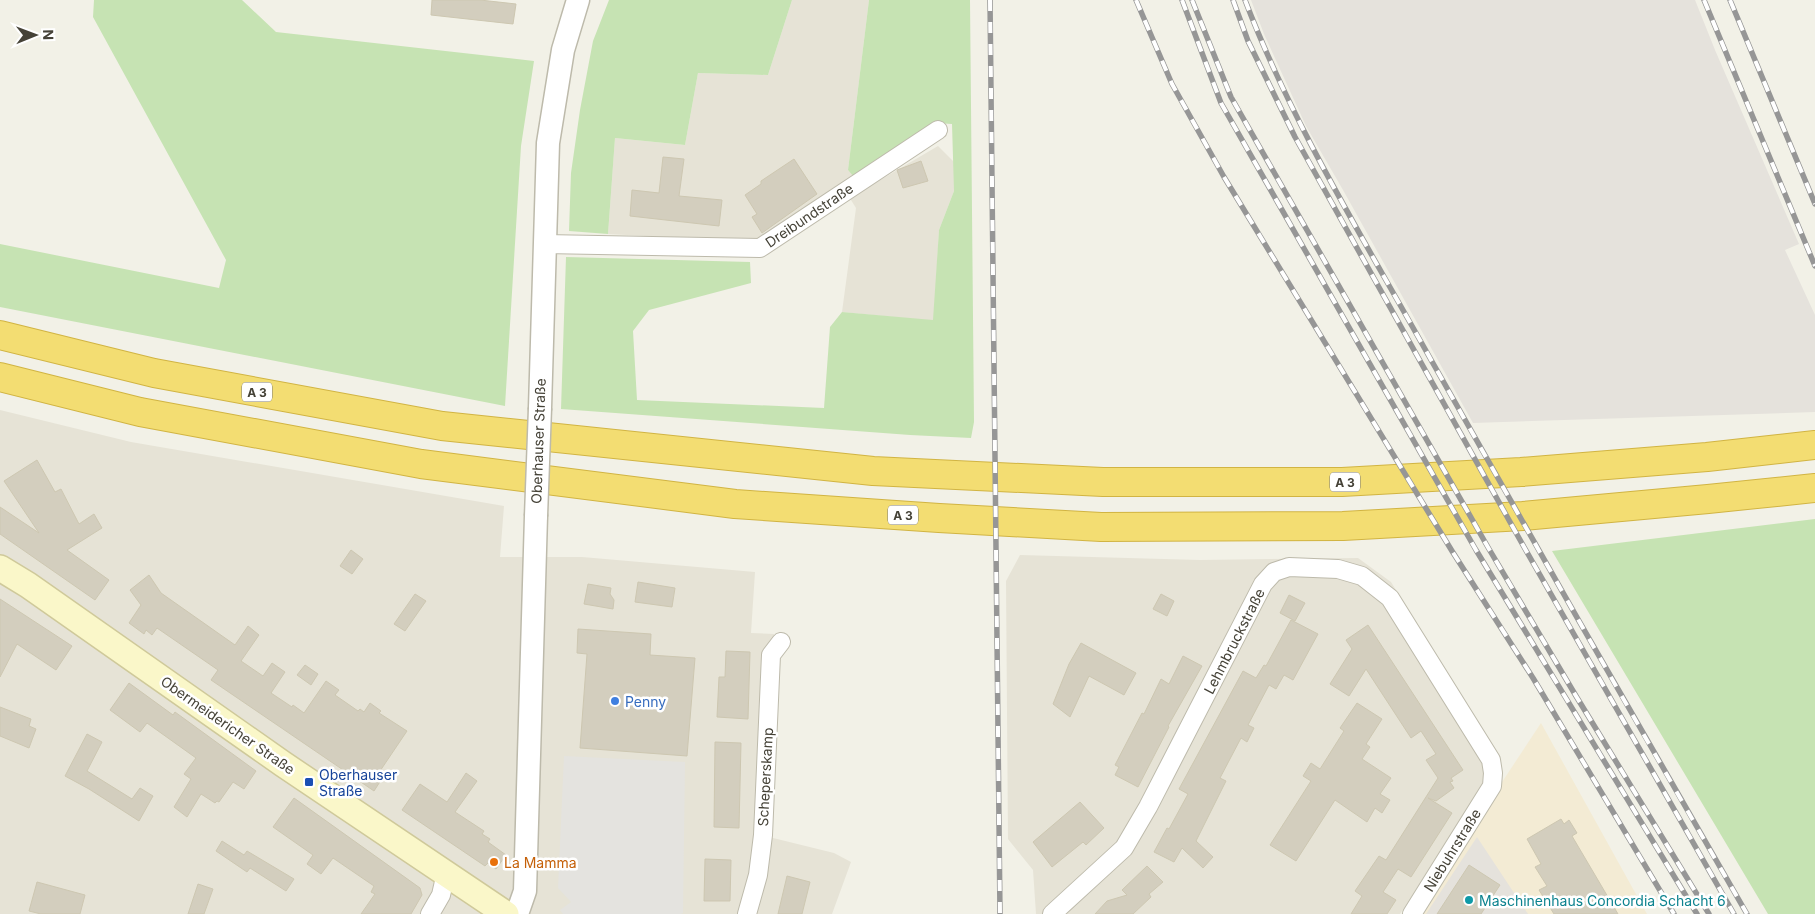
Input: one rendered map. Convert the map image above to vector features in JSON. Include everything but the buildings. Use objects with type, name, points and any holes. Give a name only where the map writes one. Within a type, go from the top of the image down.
[{"type":"highway","name":"A 3","points":[[0,335],[154,373],[442,426],[873,471],[1103,482],[1342,482],[1521,472],[1688,459],[1815,444]]},
{"type":"highway","name":"A 3","points":[[0,377],[140,412],[421,464],[736,504],[977,520],[1101,527],[1343,526],[1523,516],[1815,488]]},
{"type":"main road","name":"Obermeidericher Straße","points":[[0,568],[28,585],[283,764],[506,914]]},
{"type":"street","name":"Oberhauser Straße","points":[[516,914],[525,892],[526,872],[548,143],[563,50],[578,0]]},
{"type":"street","name":"Dreibundstraße","points":[[544,244],[760,248],[938,130]]},
{"type":"street","name":"Lehmbruckstraße","points":[[1052,914],[1124,848],[1148,808],[1263,584],[1274,572],[1289,567],[1338,568],[1362,576],[1390,598],[1490,760],[1493,773],[1492,786]]},
{"type":"street","name":"Scheperskamp","points":[[747,914],[758,875],[762,835],[771,654],[781,642]]},
{"type":"street","name":"Niebuhrstraße","points":[[1412,914],[1492,786]]},
{"type":"street","points":[[430,914],[441,895],[446,873]]},
{"type":"shaded area","points":[[792,0],[869,0],[848,170],[865,189],[938,146],[954,162],[954,191],[939,230],[934,321],[842,312],[856,208],[841,184],[758,242],[608,234],[615,138],[685,145],[698,73],[768,75]]},
{"type":"shaded area","points":[[1251,0],[1695,0],[1799,244],[1785,250],[1815,315],[1815,412],[1473,423],[1306,126],[1264,34]]},
{"type":"shaded area","points":[[0,410],[131,442],[504,506],[500,557],[582,557],[755,572],[751,633],[774,634],[769,837],[834,853],[851,862],[832,914],[0,914]]},
{"type":"shaded area","points":[[1020,555],[1200,560],[1358,558],[1391,582],[1491,746],[1485,783],[1400,914],[1036,914],[1033,870],[1008,839],[1006,581]]},
{"type":"shaded area","points":[[1541,723],[1647,914],[1415,914]]},
{"type":"shaded area","points":[[564,756],[685,762],[683,913],[563,914],[560,910],[571,902],[558,888]]},
{"type":"shaded area","points":[[1477,837],[1528,914],[1426,914]]},
{"type":"green space","points":[[94,0],[242,0],[276,32],[534,61],[521,146],[505,406],[0,307],[0,244],[219,288],[226,260],[93,17]]},
{"type":"green space","points":[[609,0],[792,0],[768,75],[698,73],[685,145],[615,138],[608,234],[569,231],[571,173],[580,110],[593,41]]},
{"type":"green space","points":[[869,0],[970,0],[974,422],[971,438],[561,409],[566,257],[750,262],[751,283],[649,310],[633,331],[637,400],[824,408],[830,327],[842,312],[933,320],[939,230],[954,191],[952,124],[935,123],[853,176],[848,170]]},
{"type":"green space","points":[[1815,519],[1815,914],[1768,914],[1552,551]]},
{"type":"railway","points":[[990,0],[1000,914]]},
{"type":"railway","points":[[1136,0],[1172,84],[1224,177],[1452,551],[1533,678],[1674,914]]},
{"type":"railway","points":[[1182,0],[1221,103],[1476,550],[1697,914]]},
{"type":"railway","points":[[1192,0],[1231,97],[1489,549],[1709,914]]},
{"type":"railway","points":[[1233,0],[1248,41],[1295,137],[1524,547],[1734,914]]},
{"type":"railway","points":[[1245,0],[1285,93],[1331,182],[1548,567],[1747,914]]},
{"type":"railway","points":[[1704,0],[1815,266]]},
{"type":"railway","points":[[1730,0],[1815,204]]},
{"type":"place","name":"Penny","points":[[615,701]]},
{"type":"place","name":"Oberhauser Straße","points":[[309,782]]},
{"type":"place","name":"La Mamma","points":[[494,862]]},
{"type":"place","name":"Maschinenhaus Concordia Schacht 6","points":[[1469,900]]}]
